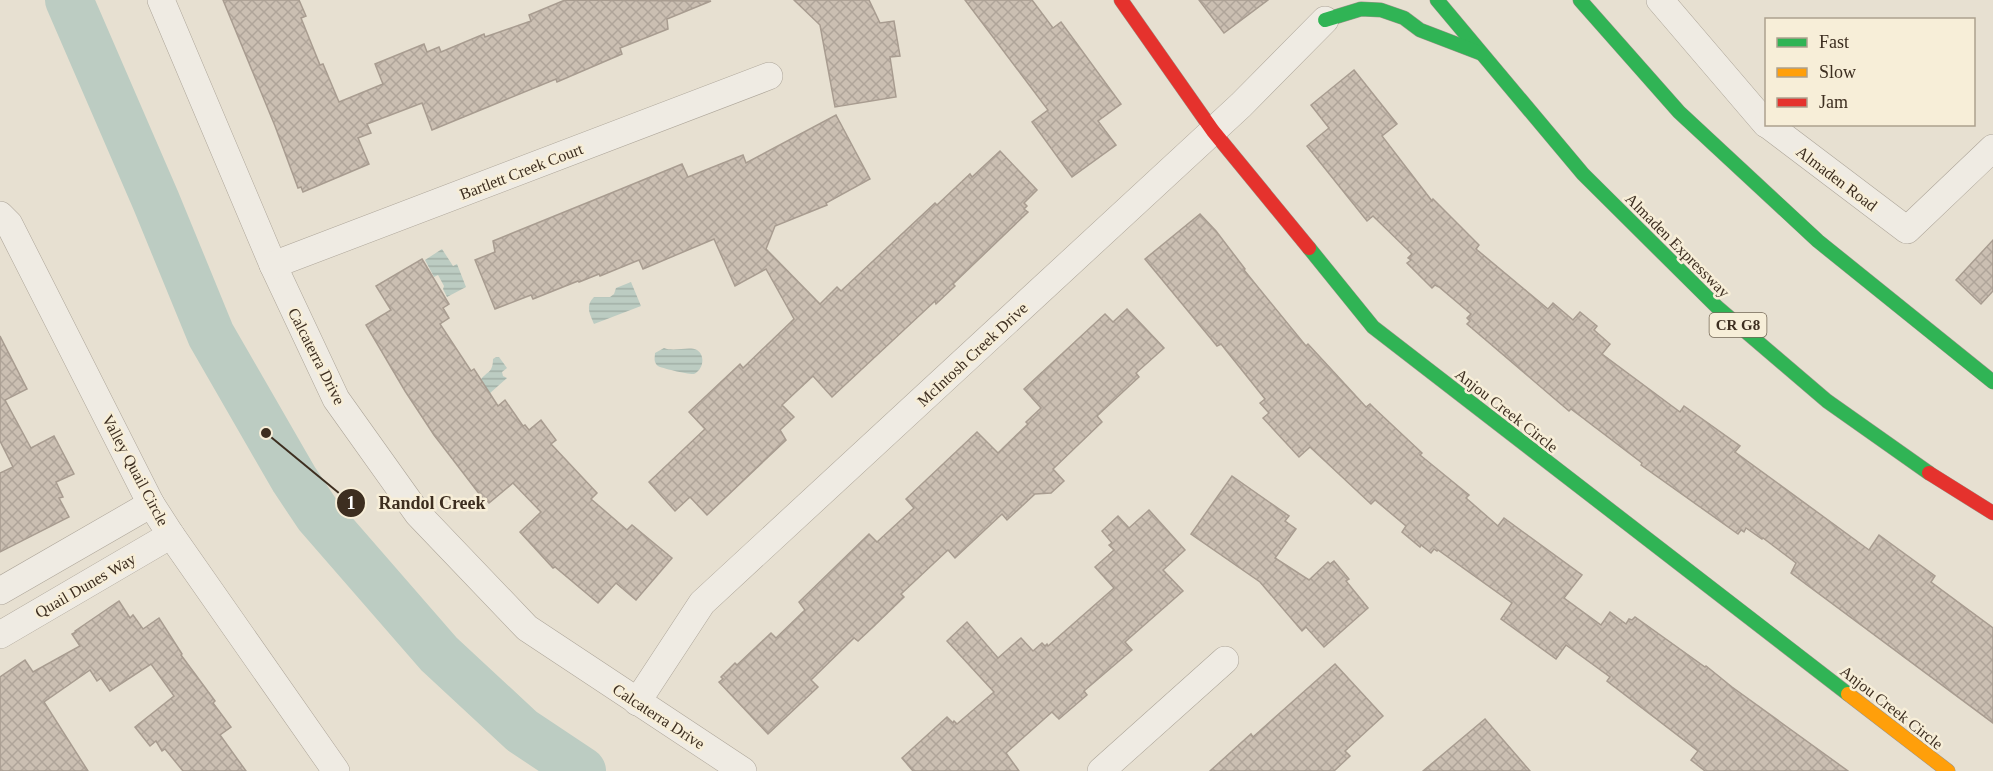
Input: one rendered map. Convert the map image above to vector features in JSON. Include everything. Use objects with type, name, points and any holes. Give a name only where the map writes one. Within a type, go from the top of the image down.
[{"type":"main road","name":"Anjou Creek Circle","points":[[1121,0],[1213,131],[1373,327],[1948,771]]},
{"type":"main road","name":"Almaden Expressway","points":[[1437,0],[1583,174],[1717,307],[1827,401],[1921,468],[1993,513]]},
{"type":"main road","points":[[1580,0],[1679,112],[1818,242],[1993,382]]},
{"type":"main road","points":[[1328,12],[1381,10],[1404,18],[1420,30],[1482,54]]},
{"type":"street","name":"Calcaterra Drive","points":[[161,0],[273,265],[336,399],[418,514],[527,628],[743,771]]},
{"type":"street","name":"Almaden Road","points":[[1660,0],[1765,122]]},
{"type":"street","name":"McIntosh Creek Drive","points":[[637,702],[702,603],[1241,105],[1328,12]]},
{"type":"street","name":"Bartlett Creek Court","points":[[273,265],[769,76]]},
{"type":"street","name":"Almaden Road","points":[[1770,126],[1907,230],[1993,148]]},
{"type":"street","name":"Valley Quail Circle","points":[[0,215],[9,224],[151,504],[336,771]]},
{"type":"street","points":[[0,591],[151,504]]},
{"type":"street","name":"Quail Dunes Way","points":[[0,635],[171,535]]},
{"type":"street","points":[[1101,771],[1225,660]]},
{"type":"shaded area","points":[[442,249],[453,266],[457,264],[466,287],[447,297],[438,275],[434,277],[425,260]]},
{"type":"shaded area","points":[[631,282],[641,306],[594,324],[589,307],[591,300],[594,297],[610,297],[616,288]]},
{"type":"shaded area","points":[[664,348],[697,350],[702,356],[701,366],[697,372],[691,374],[658,366],[655,353]]},
{"type":"shaded area","points":[[499,357],[507,368],[502,372],[507,378],[489,394],[480,381],[490,370],[493,359]]},
{"type":"building","points":[[223,0],[299,0],[306,16],[301,18],[320,65],[323,64],[339,102],[383,84],[375,64],[424,44],[427,52],[439,47],[441,52],[484,34],[485,37],[531,21],[529,15],[565,0],[711,1],[667,19],[668,29],[620,48],[622,54],[557,82],[556,79],[432,130],[422,103],[367,124],[371,133],[358,138],[369,164],[303,192],[301,187],[298,188]]},
{"type":"building","points":[[794,0],[869,0],[880,23],[894,21],[900,56],[890,57],[896,97],[835,107],[820,25]]},
{"type":"building","points":[[965,0],[1032,0],[1053,28],[1061,22],[1121,104],[1098,121],[1116,145],[1072,177],[1032,122],[1048,110]]},
{"type":"building","points":[[1199,0],[1268,0],[1224,33]]},
{"type":"building","points":[[1354,70],[1397,124],[1382,136],[1432,201],[1433,199],[1479,245],[1476,249],[1548,309],[1553,303],[1573,320],[1580,312],[1597,326],[1594,330],[1610,344],[1602,354],[1680,412],[1684,406],[1740,446],[1735,452],[1869,550],[1879,535],[1935,576],[1931,582],[1993,628],[1993,723],[1791,573],[1796,563],[1763,538],[1746,528],[1744,532],[1741,530],[1738,534],[1641,465],[1642,463],[1571,409],[1569,411],[1467,324],[1470,321],[1467,318],[1471,314],[1439,287],[1435,285],[1432,288],[1407,263],[1411,260],[1408,258],[1412,254],[1373,216],[1367,221],[1307,146],[1329,128],[1311,105]]},
{"type":"building","points":[[836,115],[870,179],[826,203],[827,205],[775,226],[766,249],[820,304],[837,287],[841,291],[935,203],[937,205],[970,174],[972,177],[1000,151],[1037,190],[1024,203],[1027,206],[1024,209],[1028,212],[953,284],[955,286],[936,304],[935,301],[832,397],[813,376],[782,405],[794,417],[780,430],[786,440],[707,515],[690,497],[675,511],[649,482],[705,429],[689,412],[740,364],[743,368],[794,319],[766,269],[735,286],[714,239],[643,269],[639,260],[533,299],[531,295],[495,309],[475,260],[495,252],[493,241],[682,164],[688,177],[743,155],[746,163]]},
{"type":"building","points":[[1200,214],[1216,231],[1244,270],[1306,346],[1308,344],[1366,407],[1370,404],[1422,453],[1420,455],[1469,495],[1466,498],[1498,526],[1504,518],[1582,575],[1564,598],[1601,625],[1610,612],[1626,624],[1629,619],[1632,620],[1635,617],[1706,666],[1848,771],[1705,771],[1691,760],[1698,751],[1607,681],[1610,677],[1566,645],[1556,659],[1501,619],[1512,603],[1438,550],[1434,549],[1431,553],[1421,545],[1420,547],[1402,532],[1406,526],[1375,500],[1371,504],[1310,447],[1299,457],[1263,418],[1269,413],[1260,403],[1265,399],[1221,344],[1217,346],[1145,259]]},
{"type":"building","points":[[1993,240],[1993,291],[1981,304],[1956,280]]},
{"type":"building","points":[[422,259],[449,304],[443,308],[449,318],[440,324],[471,371],[474,369],[498,406],[505,400],[523,426],[525,425],[529,430],[541,420],[556,440],[551,444],[597,493],[591,499],[627,530],[632,525],[672,558],[636,600],[616,583],[598,603],[555,567],[553,568],[520,532],[541,512],[513,483],[489,503],[485,498],[484,500],[434,435],[405,391],[366,325],[391,310],[376,286]]},
{"type":"building","points":[[1127,309],[1164,348],[1136,373],[1139,377],[1097,416],[1102,422],[1053,469],[1064,481],[1051,493],[1035,494],[1007,520],[1002,514],[955,558],[948,550],[901,594],[904,597],[872,628],[858,641],[854,638],[811,680],[818,687],[768,734],[719,682],[723,679],[721,677],[771,633],[776,638],[805,610],[799,602],[869,534],[877,542],[914,508],[906,499],[977,432],[998,453],[1041,408],[1024,389],[1105,314],[1113,322]]},
{"type":"building","points":[[0,336],[27,389],[5,400],[31,448],[54,436],[74,474],[56,482],[63,497],[59,498],[69,517],[0,552],[0,473],[13,467],[0,441]]},
{"type":"building","points":[[1232,476],[1289,516],[1285,521],[1296,529],[1275,558],[1309,580],[1328,562],[1330,564],[1334,561],[1349,579],[1346,581],[1368,608],[1324,647],[1306,627],[1302,631],[1260,582],[1191,534]]},
{"type":"building","points":[[1149,510],[1185,550],[1163,570],[1183,591],[1125,642],[1132,650],[1084,691],[1087,695],[1059,719],[1052,712],[1006,753],[1019,771],[913,771],[902,758],[947,717],[957,724],[994,692],[947,641],[967,622],[998,658],[1021,638],[1033,651],[1042,643],[1048,646],[1114,588],[1095,567],[1114,550],[1109,545],[1112,543],[1102,531],[1118,516],[1129,528]]},
{"type":"building","points":[[119,601],[130,618],[133,615],[143,629],[159,618],[181,655],[231,727],[220,735],[246,771],[183,771],[165,749],[162,751],[156,741],[150,746],[135,727],[174,696],[151,664],[110,691],[101,678],[97,681],[90,670],[44,702],[88,771],[0,771],[0,677],[25,660],[33,672],[80,646],[72,634]]},
{"type":"building","points":[[1335,664],[1383,716],[1345,751],[1350,756],[1334,771],[1210,771],[1251,734],[1253,737]]},
{"type":"building","points":[[1485,719],[1530,771],[1423,771]]},
{"type":"waterway","points":[[69,0],[211,335],[294,479],[318,515],[439,654],[522,731],[582,771]]},
{"type":"traffic: fast","points":[[1437,0],[1583,174],[1717,307],[1827,401],[1929,473]]},
{"type":"traffic: fast","points":[[1580,0],[1679,112],[1818,241],[1993,382]]},
{"type":"traffic: fast","points":[[1325,20],[1361,9],[1381,10],[1404,18],[1420,30],[1480,53]]},
{"type":"traffic: fast","points":[[1309,248],[1373,327],[1848,694]]},
{"type":"traffic: slow","points":[[1848,694],[1948,771]]},
{"type":"traffic: jam","points":[[1121,0],[1213,131],[1309,248]]},
{"type":"traffic: jam","points":[[1929,473],[1993,513]]},
{"type":"place","name":"Randol Creek","points":[[266,433]]}]
